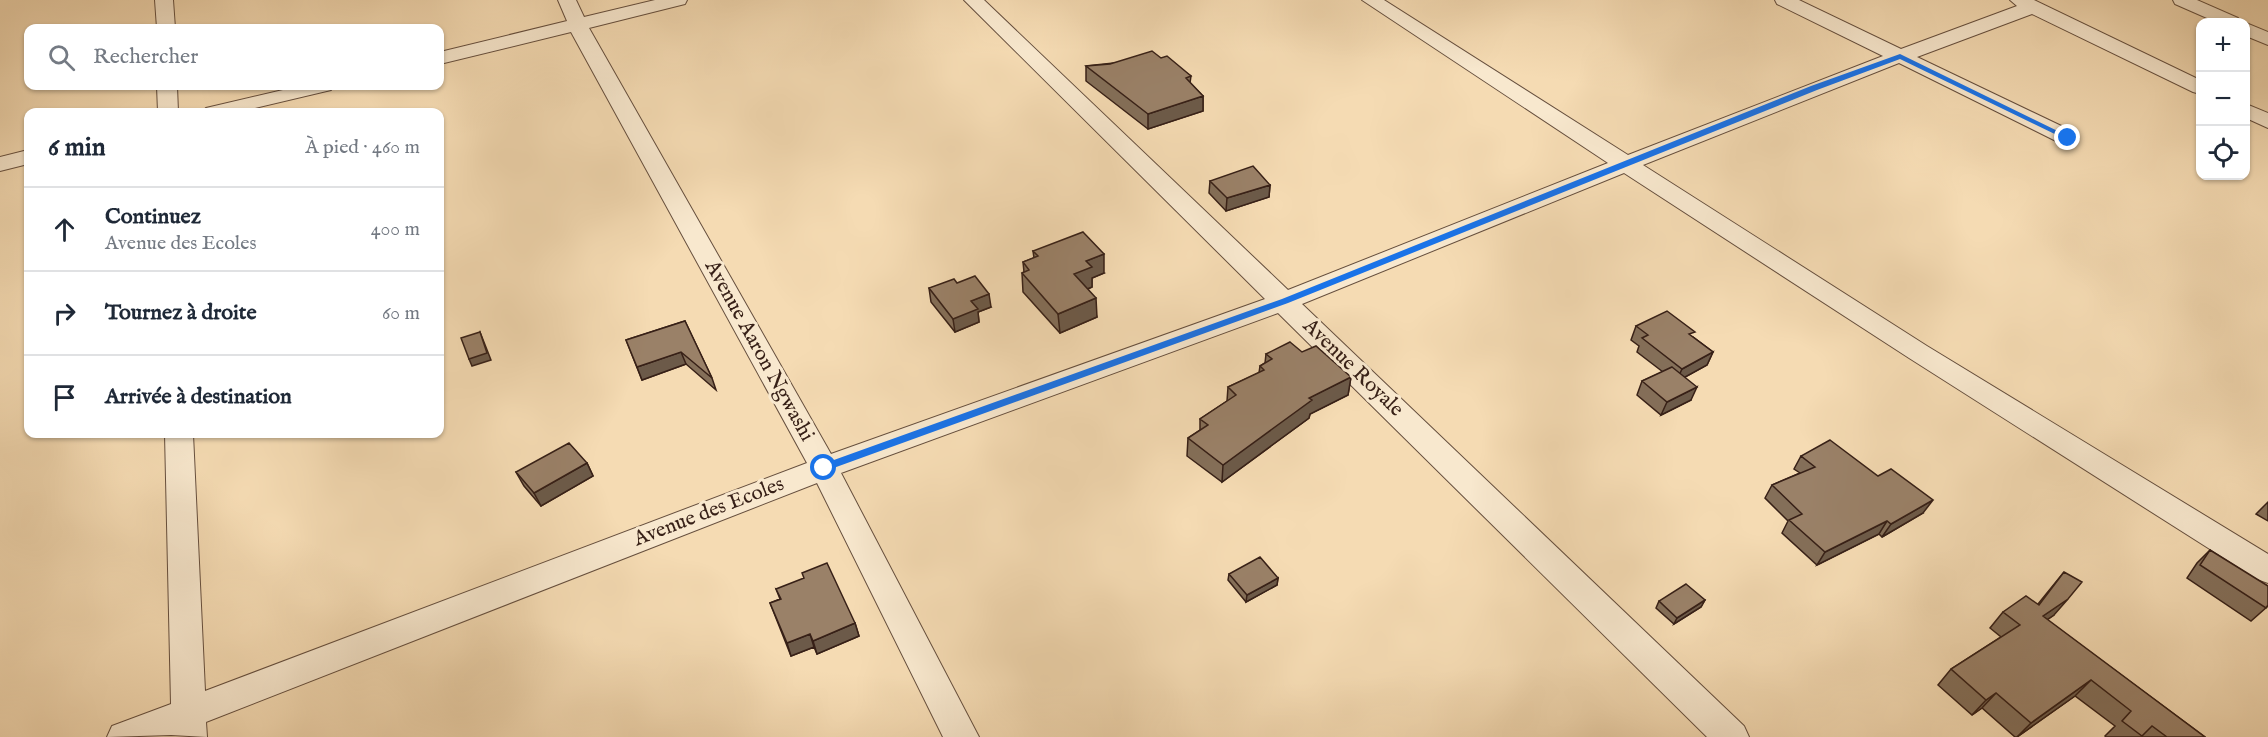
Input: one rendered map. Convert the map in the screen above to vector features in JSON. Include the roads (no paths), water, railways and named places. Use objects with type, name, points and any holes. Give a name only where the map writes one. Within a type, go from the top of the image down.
[{"type":"street","points":[[164,0],[166,24]]},
{"type":"street","name":"Avenue Aaron Ngwashi","points":[[567,0],[578,24],[824,468],[961,737]]},
{"type":"street","points":[[444,57],[678,0]]},
{"type":"street","name":"Avenue Royale","points":[[973,0],[1731,737]]},
{"type":"street","points":[[1371,0],[1928,359],[2268,570]]},
{"type":"street","points":[[1784,0],[2068,138]]},
{"type":"street","points":[[2181,0],[2222,18]]},
{"type":"street","points":[[2026,3],[2196,86]]},
{"type":"street","name":"Avenue des Ecoles","points":[[125,737],[188,725],[824,468],[1285,301],[1814,88],[1900,56],[2026,3]]},
{"type":"street","points":[[2250,31],[2268,39]]},
{"type":"street","points":[[167,90],[168,108]]},
{"type":"street","points":[[230,108],[307,90]]},
{"type":"street","points":[[2250,112],[2268,122]]},
{"type":"street","points":[[0,164],[24,158]]},
{"type":"street","points":[[179,438],[188,725]]}]
